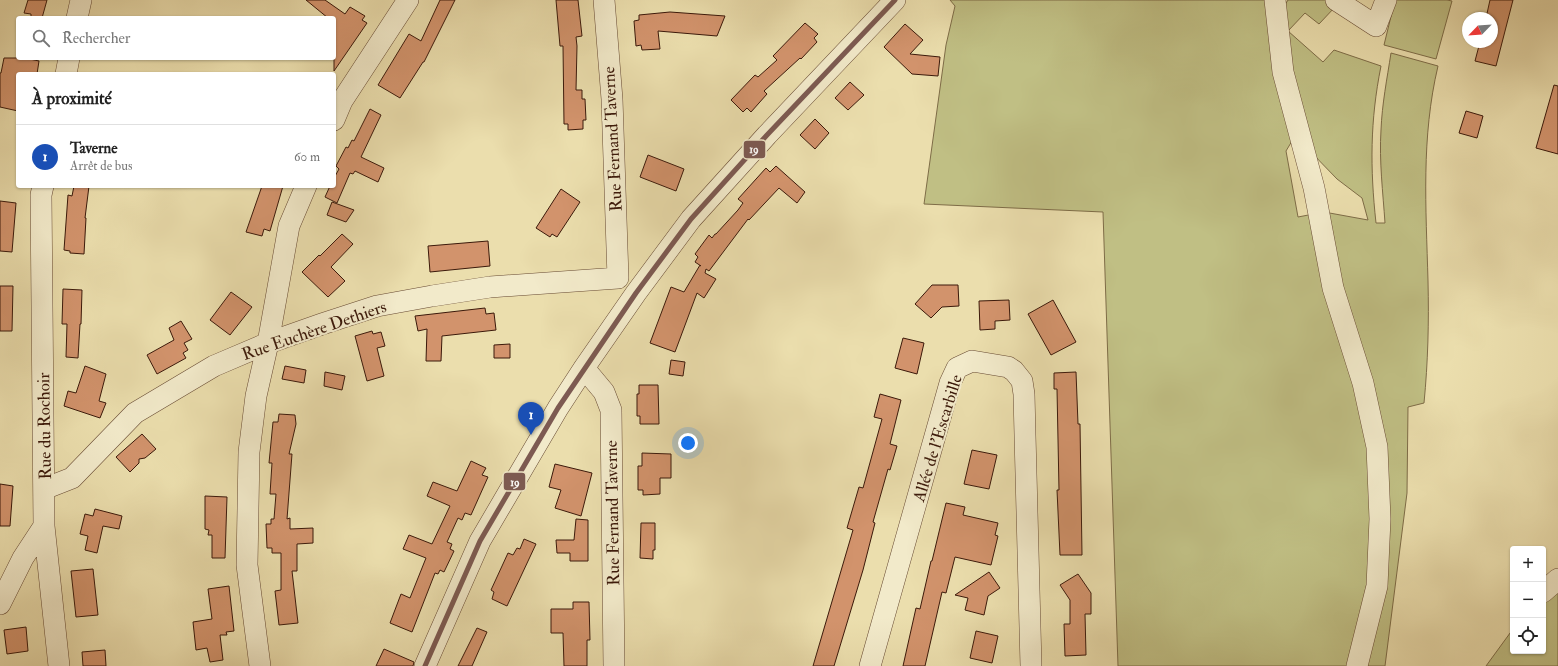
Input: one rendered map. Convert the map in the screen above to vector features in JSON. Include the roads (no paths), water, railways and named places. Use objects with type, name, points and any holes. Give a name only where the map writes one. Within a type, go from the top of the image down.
[{"type":"street","points":[[77,16],[81,0]]},
{"type":"street","points":[[336,115],[342,101],[408,0]]},
{"type":"street","name":"Rue Fernand Taverne","points":[[604,0],[612,99],[618,278]]},
{"type":"street","points":[[425,666],[480,541],[528,461],[540,437],[584,368],[636,293],[691,219],[767,135],[895,0]]},
{"type":"street","points":[[1275,0],[1283,72],[1314,188],[1333,288],[1362,383],[1377,447],[1380,519],[1377,586],[1357,666]]},
{"type":"street","points":[[1336,0],[1376,26],[1386,0]]},
{"type":"street","points":[[66,72],[69,60]]},
{"type":"street","name":"Rue du Rochoir","points":[[43,188],[41,195],[44,526],[51,578],[59,666]]},
{"type":"street","points":[[260,666],[247,565],[248,452],[256,396],[268,343],[289,226],[305,188]]},
{"type":"street","points":[[618,278],[636,293]]},
{"type":"street","name":"Rue Euchère Dethiers","points":[[44,489],[72,478],[136,413],[161,396],[214,366],[268,343],[377,306],[490,287],[618,278]]},
{"type":"street","name":"Allée de l'Escarbille","points":[[870,666],[950,383],[957,368],[972,362],[1008,368],[1014,371],[1022,381],[1024,401],[1031,666]]},
{"type":"street","name":"Rue Fernand Taverne","points":[[584,368],[604,392],[611,410],[614,666]]},
{"type":"street","points":[[0,604],[23,558],[44,526]]},
{"type":"street","points":[[1546,589],[1558,579]]},
{"type":"place","name":"Taverne","points":[[531,435]]}]
